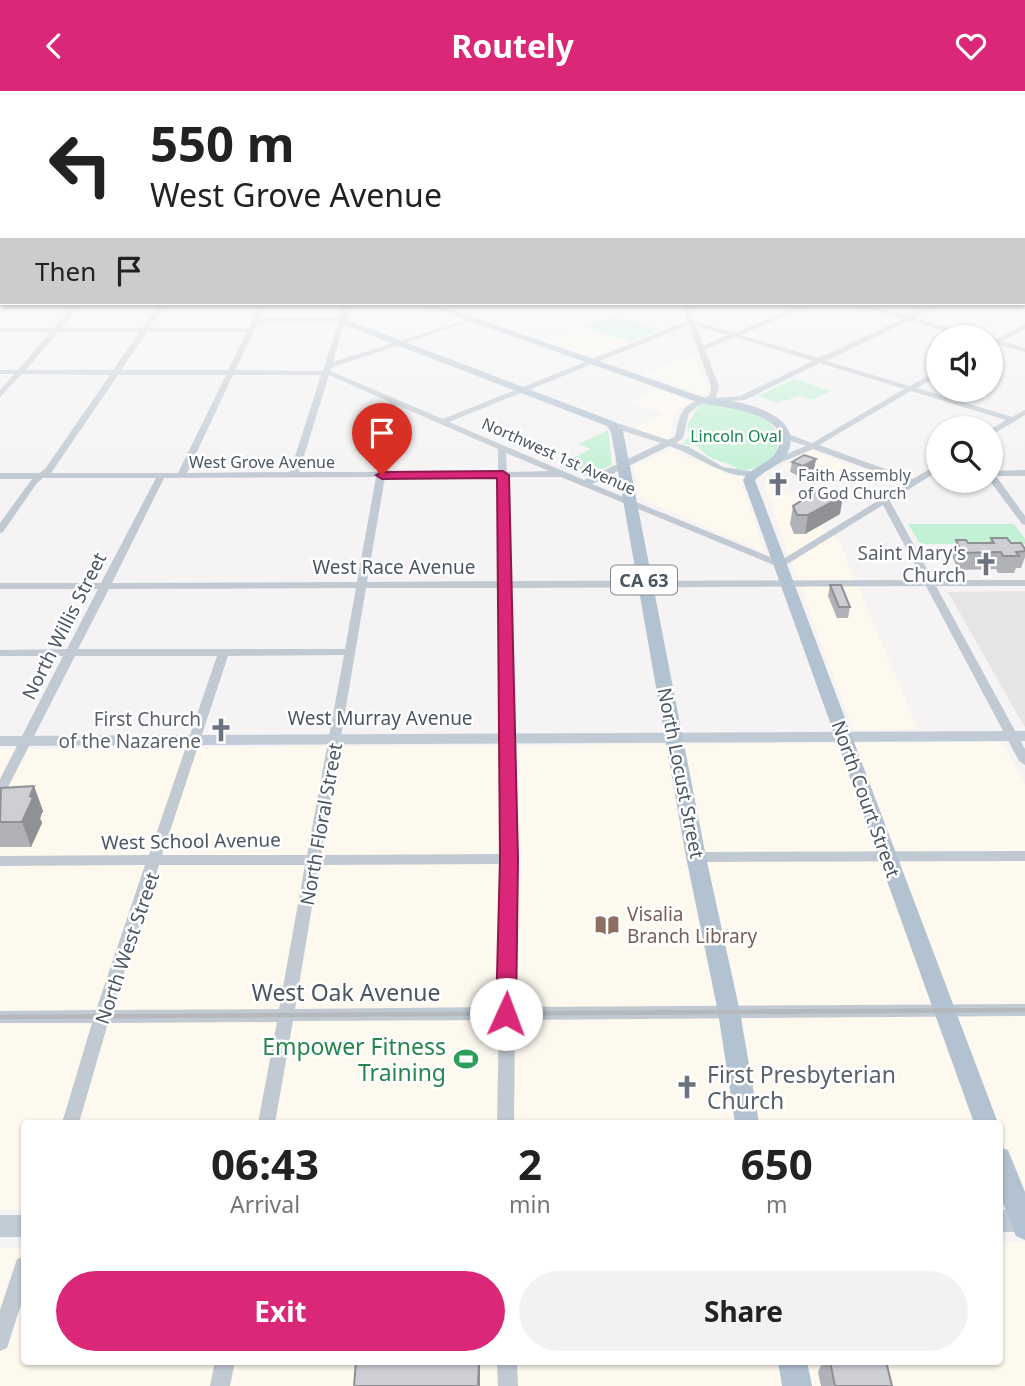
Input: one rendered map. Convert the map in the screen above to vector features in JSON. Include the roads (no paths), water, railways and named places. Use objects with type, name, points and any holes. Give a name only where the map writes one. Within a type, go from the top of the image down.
[{"type":"main road","points":[[445,359],[611,423]]},
{"type":"main road","points":[[587,359],[710,400],[759,412],[779,426],[785,436],[784,450],[772,463],[752,474]]},
{"type":"main road","name":"North Locust Street","points":[[611,423],[617,431],[631,503],[696,857],[729,1012],[747,1120]]},
{"type":"main road","name":"North Court Street","points":[[752,474],[750,485],[985,1120]]},
{"type":"main road","name":"West Murray Avenue","points":[[0,741],[1018,736]]},
{"type":"main road","points":[[1003,1172],[1018,1223]]},
{"type":"main road","points":[[0,1226],[21,1226]]},
{"type":"main road","points":[[793,1365],[797,1386]]},
{"type":"street","points":[[0,395],[31,359]]},
{"type":"street","points":[[0,530],[34,481],[48,471],[124,359]]},
{"type":"street","points":[[181,476],[237,359]]},
{"type":"street","points":[[292,476],[330,359]]},
{"type":"street","points":[[0,372],[230,373],[327,369],[355,359]]},
{"type":"street","points":[[444,421],[596,359]]},
{"type":"street","points":[[705,359],[715,386],[724,396],[743,400],[759,412]]},
{"type":"street","points":[[743,400],[818,360],[1014,420]]},
{"type":"street","name":"Northwest 1st Avenue","points":[[327,369],[631,503],[781,565]]},
{"type":"street","points":[[772,463],[792,457],[926,380]]},
{"type":"street","points":[[586,483],[670,444],[681,436],[680,420],[683,415],[710,400],[714,396],[715,386]]},
{"type":"street","points":[[710,400],[732,398]]},
{"type":"street","name":"North Floral Street","points":[[268,1120],[394,400]]},
{"type":"street","points":[[1003,426],[1025,412]]},
{"type":"street","points":[[611,423],[670,444],[721,469],[752,474]]},
{"type":"street","points":[[785,436],[913,482]]},
{"type":"street","points":[[502,446],[509,859],[506,1120]]},
{"type":"street","name":"West Grove Avenue","points":[[0,476],[567,474]]},
{"type":"street","points":[[1003,474],[1025,474]]},
{"type":"street","name":"North Willis Street","points":[[0,792],[161,476]]},
{"type":"street","points":[[781,565],[913,482],[926,477]]},
{"type":"street","points":[[1003,492],[1025,522]]},
{"type":"street","points":[[885,501],[1018,736],[1025,761]]},
{"type":"street","name":"West Race Avenue","points":[[0,586],[1025,583]]},
{"type":"street","points":[[0,653],[349,652]]},
{"type":"street","name":"North West Street","points":[[72,1120],[102,1016],[223,653]]},
{"type":"street","points":[[696,857],[1025,856]]},
{"type":"street","name":"West School Avenue","points":[[0,861],[509,859]]},
{"type":"street","points":[[944,1010],[1025,1010]]},
{"type":"street","name":"West Oak Avenue","points":[[0,1017],[944,1010]]},
{"type":"street","points":[[0,1341],[21,1275]]},
{"type":"street","points":[[220,1386],[224,1365]]},
{"type":"street","points":[[507,1365],[508,1386]]},
{"type":"railway","points":[[0,1017],[1025,1010]]},
{"type":"place","name":"Faith Assembly of God Church","points":[[778,484]]},
{"type":"place","name":"Saint Mary's Church","points":[[986,564]]},
{"type":"place","name":"First Church of the Nazarene","points":[[221,730]]},
{"type":"place","name":"Visalia Branch Library","points":[[607,925]]},
{"type":"place","name":"Empower Fitness Training","points":[[466,1059]]},
{"type":"place","name":"First Presbyterian Church","points":[[687,1087]]},
{"type":"park label","name":"Lincoln Oval","points":[[736,436]]}]
